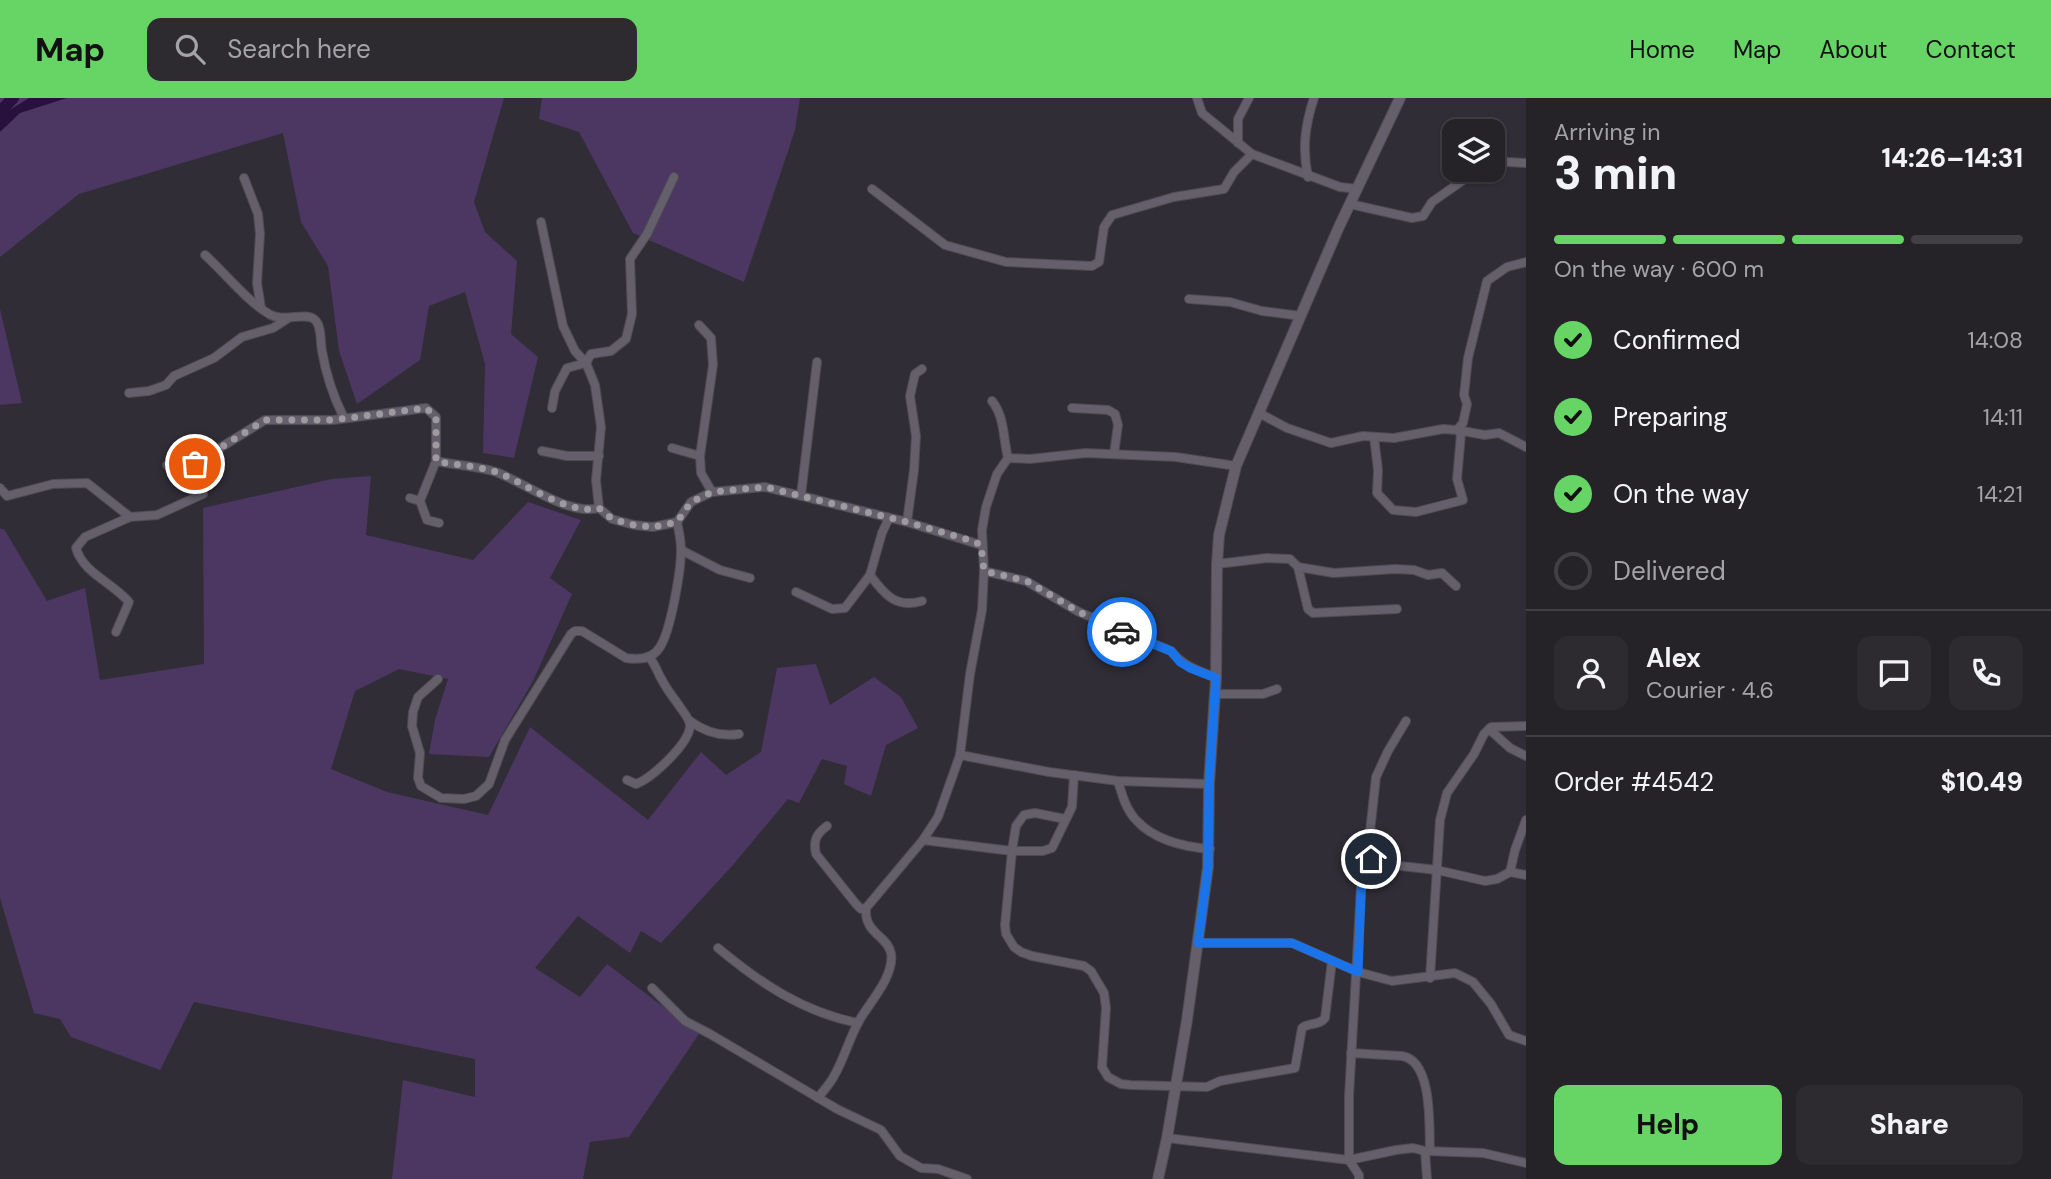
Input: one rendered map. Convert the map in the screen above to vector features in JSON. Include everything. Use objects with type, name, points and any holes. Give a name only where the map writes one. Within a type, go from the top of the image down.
[{"type":"street","points":[[1196,98],[1202,113],[1251,154],[1308,177],[1340,187],[1358,189]]},
{"type":"street","points":[[1238,143],[1238,119],[1249,98]]},
{"type":"street","points":[[1308,177],[1304,157],[1305,134],[1314,98]]},
{"type":"street","points":[[1158,1179],[1198,943],[1209,849],[1219,535],[1236,466],[1350,204],[1400,98]]},
{"type":"street","points":[[872,189],[945,245],[1006,261],[1092,266],[1099,262],[1104,226],[1112,215],[1174,197],[1224,189],[1234,172],[1251,154]]},
{"type":"street","points":[[1505,161],[1526,163]]},
{"type":"street","points":[[552,408],[555,391],[567,368],[586,363],[592,354],[611,351],[626,339],[632,314],[630,260],[647,234],[674,177]]},
{"type":"street","points":[[244,178],[258,214],[260,234],[257,283],[261,308]]},
{"type":"street","points":[[1350,204],[1412,218],[1423,216],[1432,202],[1461,182]]},
{"type":"street","points":[[541,222],[563,326],[575,351],[586,363],[595,385],[601,427],[596,480],[599,508],[612,519],[634,525],[653,527],[677,522]]},
{"type":"street","points":[[205,255],[271,316],[287,319],[313,317],[318,323],[332,393],[344,418]]},
{"type":"street","points":[[1457,430],[1463,423],[1467,404],[1464,395],[1468,358],[1487,281],[1507,267],[1526,262]]},
{"type":"street","points":[[1189,299],[1230,302],[1262,311],[1301,316]]},
{"type":"street","points":[[130,393],[149,391],[166,385],[174,376],[214,358],[242,337],[265,331],[287,319]]},
{"type":"street","points":[[699,325],[711,338],[713,365],[699,456],[701,473],[712,492]]},
{"type":"street","points":[[801,495],[817,362]]},
{"type":"street","points":[[907,522],[916,436],[910,396],[915,374],[922,369]]},
{"type":"street","points":[[818,1098],[834,1077],[858,1023],[887,976],[890,950],[870,928],[865,919],[866,908],[923,841],[938,817],[960,755],[970,674],[982,610],[984,571],[981,545],[986,507],[997,474],[1007,458],[998,409],[992,401]]},
{"type":"street","points":[[167,465],[215,451],[265,420],[344,418],[426,408],[436,417],[436,461],[421,501],[427,520],[439,523]]},
{"type":"street","points":[[1072,408],[1108,410],[1115,414],[1118,425],[1114,454]]},
{"type":"street","points":[[1259,413],[1287,428],[1331,443],[1363,436],[1394,438],[1443,429],[1485,435],[1499,433],[1526,447]]},
{"type":"street","points":[[1374,437],[1378,470],[1377,493],[1393,510],[1416,512],[1463,500],[1457,479],[1461,434],[1457,430]]},
{"type":"street","points":[[672,449],[699,456]]},
{"type":"street","points":[[542,451],[567,456],[598,456]]},
{"type":"street","points":[[1007,458],[1086,453],[1176,457],[1236,466]]},
{"type":"street","points":[[116,632],[129,602],[119,590],[79,560],[75,548],[85,537],[130,517],[157,515],[203,494],[195,464],[196,456]]},
{"type":"street","points":[[436,461],[490,470],[567,504],[591,510],[599,508]]},
{"type":"street","points":[[0,488],[7,496],[53,484],[87,483],[130,517]]},
{"type":"street","points":[[438,679],[418,697],[413,712],[412,726],[420,753],[418,778],[421,786],[441,798],[464,799],[476,796],[489,784],[505,740],[571,634],[582,631],[626,658],[634,660],[649,657],[660,648],[667,628],[681,550],[677,522],[691,502],[712,492],[765,487],[907,522],[981,545]]},
{"type":"street","points":[[410,498],[421,501]]},
{"type":"street","points":[[796,592],[832,609],[845,608],[870,575],[889,518]]},
{"type":"street","points":[[681,550],[720,570],[751,578]]},
{"type":"street","points":[[1217,564],[1267,558],[1290,559],[1298,567],[1308,609],[1313,614],[1397,609]]},
{"type":"street","points":[[1298,567],[1334,573],[1395,569],[1414,570],[1428,575],[1443,573],[1456,586]]},
{"type":"street","points":[[984,571],[1027,581],[1079,612],[1171,651],[1180,662],[1216,678]]},
{"type":"street","points":[[870,575],[884,594],[899,602],[913,604],[922,601]]},
{"type":"street","points":[[649,657],[657,665],[662,681],[690,721],[706,731],[729,736],[739,734]]},
{"type":"street","points":[[1214,694],[1263,694],[1277,689]]},
{"type":"street","points":[[627,780],[636,784],[641,782],[668,760],[684,741],[690,730],[690,721]]},
{"type":"street","points":[[1359,1179],[1349,1160],[1351,1054],[1362,870],[1371,859],[1369,841],[1376,777],[1406,721]]},
{"type":"street","points":[[1430,978],[1440,820],[1447,793],[1489,729],[1507,725],[1526,726]]},
{"type":"street","points":[[1489,729],[1510,748],[1526,756]]},
{"type":"street","points":[[960,755],[1118,781],[1209,784]]},
{"type":"street","points":[[923,841],[1012,850],[1052,849],[1072,807],[1074,775]]},
{"type":"street","points":[[1118,781],[1126,805],[1137,822],[1175,843],[1209,849]]},
{"type":"street","points":[[1065,819],[1035,813],[1024,815],[1016,826],[1005,925],[1009,940],[1021,952],[1032,957],[1074,964],[1091,971],[1104,993],[1106,1008],[1102,1067],[1108,1077],[1121,1084],[1175,1088],[1207,1087],[1220,1081],[1295,1068],[1302,1028],[1321,1023],[1325,1018],[1332,961]]},
{"type":"street","points":[[1510,872],[1526,820]]},
{"type":"street","points":[[827,826],[815,837],[816,854],[856,904],[862,909],[866,908]]},
{"type":"street","points":[[1371,859],[1485,881],[1497,879],[1510,872],[1526,875]]},
{"type":"street","points":[[1198,943],[1284,942],[1303,947],[1358,972],[1392,981],[1455,973],[1473,982],[1491,1004],[1509,1035],[1526,1041]]},
{"type":"street","points":[[718,948],[762,984],[788,998],[831,1016],[858,1023]]},
{"type":"street","points":[[652,988],[685,1021],[818,1098],[881,1130],[900,1156],[921,1168],[938,1169],[967,1179]]},
{"type":"street","points":[[1351,1054],[1411,1058],[1422,1070],[1428,1109],[1427,1179]]},
{"type":"street","points":[[1167,1138],[1349,1160],[1413,1149],[1483,1153],[1526,1163]]},
{"type":"shaded area","points":[[0,98],[504,98],[474,202],[485,232],[517,261],[511,334],[538,357],[514,458],[483,453],[485,364],[465,292],[429,306],[420,360],[357,404],[339,351],[328,266],[301,222],[283,133],[79,194],[0,257]]},
{"type":"shaded area","points":[[29,98],[67,98],[20,113],[0,132],[0,116]]},
{"type":"shaded area","points":[[542,98],[800,98],[795,130],[744,282],[633,233],[579,132],[539,119]]},
{"type":"shaded area","points":[[0,309],[22,403],[0,405]]},
{"type":"shaded area","points":[[371,476],[366,535],[473,560],[528,502],[581,520],[550,578],[572,594],[533,681],[489,757],[429,754],[435,720],[448,679],[399,669],[355,691],[331,769],[387,792],[488,815],[530,727],[648,820],[701,752],[726,775],[761,752],[777,668],[816,664],[830,705],[874,677],[901,697],[918,728],[886,745],[871,796],[844,784],[847,766],[822,759],[799,803],[788,799],[733,865],[661,943],[641,931],[630,953],[578,916],[535,968],[580,997],[607,964],[699,1034],[629,1137],[590,1142],[583,1179],[392,1179],[403,1080],[475,1097],[475,1059],[194,1002],[160,1070],[71,1037],[60,1019],[34,1013],[0,898],[0,529],[4,529],[47,601],[85,588],[100,680],[204,664],[203,508],[332,479]]},
{"type":"waterway","points":[[0,112],[13,98]]},
{"type":"way so far","points":[[195,464],[196,456],[215,451],[265,420],[333,420],[426,408],[436,417],[436,461],[490,470],[567,504],[591,510],[599,508],[612,519],[634,525],[668,525],[677,522],[691,502],[712,492],[765,487],[973,541],[981,545],[984,571],[1027,581],[1079,612],[1122,632]]},
{"type":"route","points":[[1122,632],[1171,651],[1180,662],[1216,678],[1209,784],[1208,867],[1198,943],[1292,943],[1358,972],[1362,870],[1371,859]]}]
